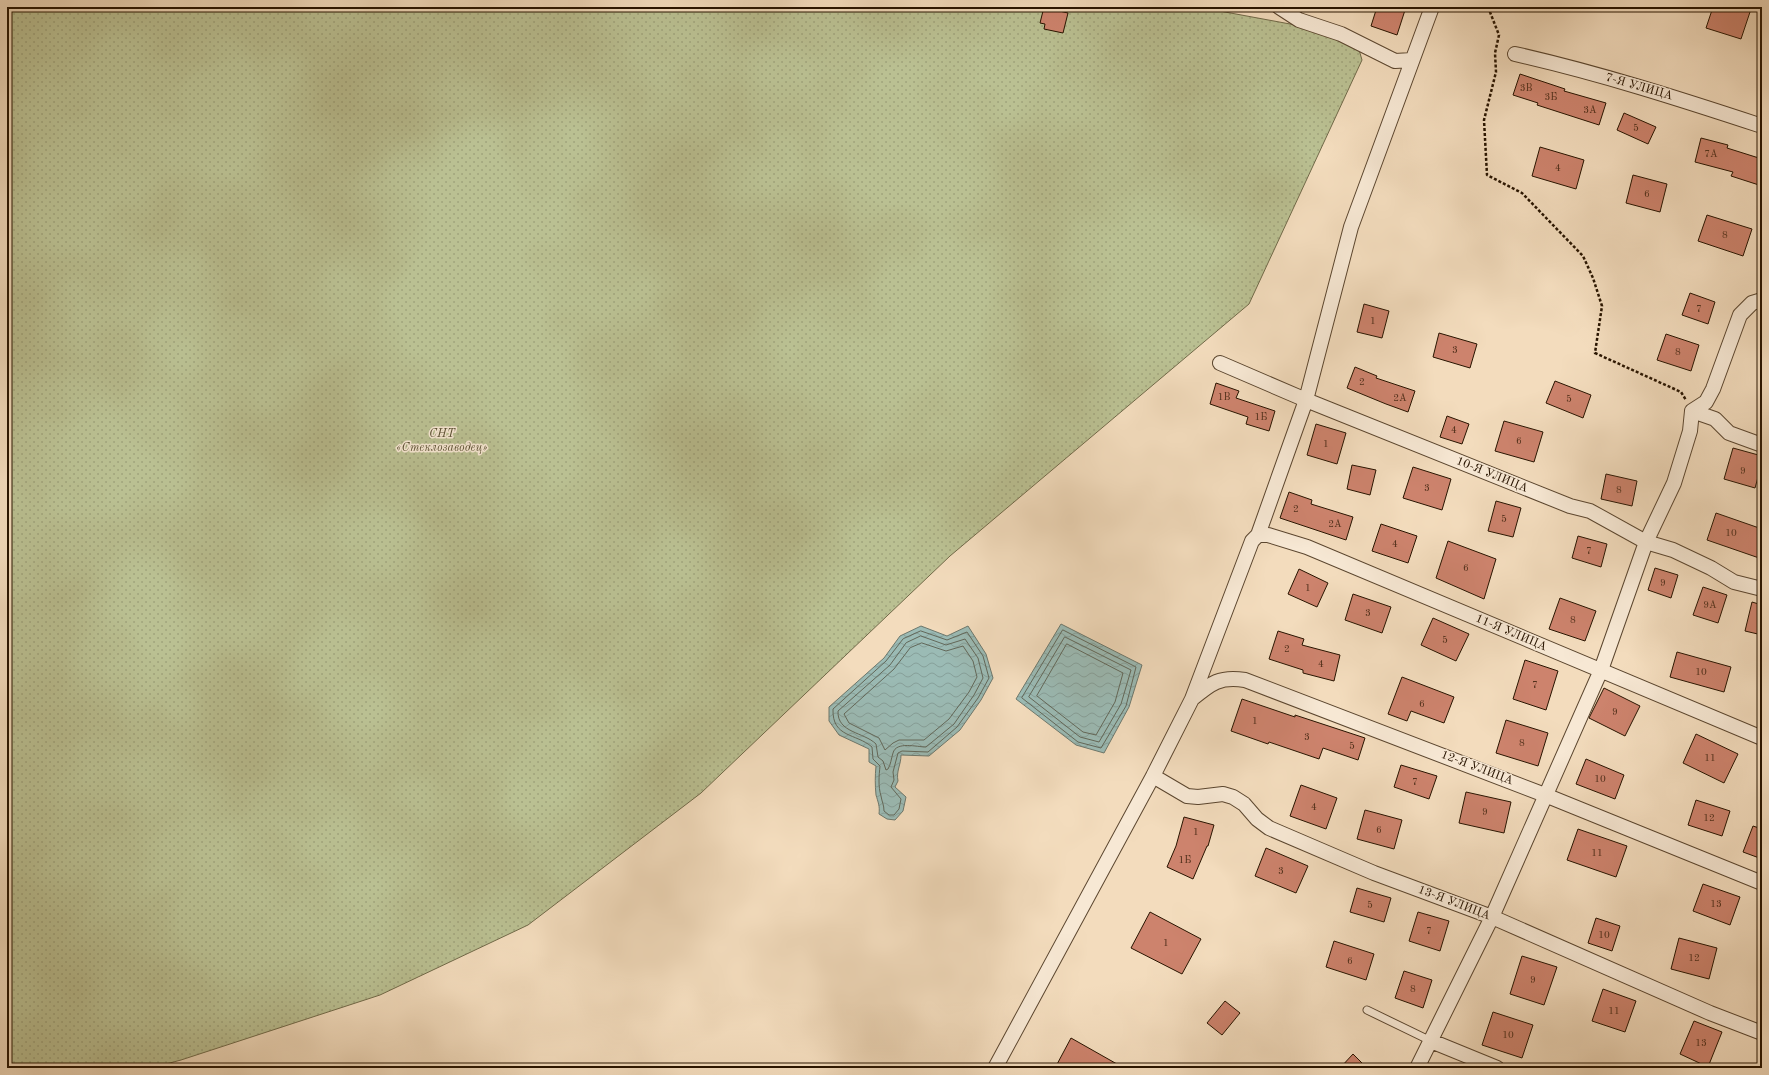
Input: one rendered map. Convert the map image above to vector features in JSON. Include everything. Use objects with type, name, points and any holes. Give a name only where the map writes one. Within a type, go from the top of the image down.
[{"type":"street","points":[[1279,7],[1299,20],[1342,34],[1395,61],[1412,60]]},
{"type":"street","points":[[995,1068],[1153,776],[1192,699],[1252,541],[1258,535],[1306,400],[1351,227],[1432,7]]},
{"type":"street","name":"7-Я УЛИЦА","points":[[1515,54],[1559,64],[1646,89],[1762,126]]},
{"type":"street","points":[[1692,411],[1706,402],[1713,389],[1740,315],[1752,303],[1762,300]]},
{"type":"street","name":"10-Я УЛИЦА","points":[[1220,363],[1306,400],[1570,506],[1590,511],[1646,542],[1673,550],[1711,568],[1734,582],[1762,590]]},
{"type":"street","points":[[1692,411],[1715,420],[1729,433],[1762,445]]},
{"type":"street","points":[[1417,1068],[1492,917],[1601,670],[1646,542],[1678,472],[1690,431],[1692,411]]},
{"type":"street","name":"11-Я УЛИЦА","points":[[1258,535],[1268,535],[1307,547],[1762,738]]},
{"type":"street","name":"12-Я УЛИЦА","points":[[1192,699],[1211,684],[1225,678],[1245,680],[1545,794],[1762,883]]},
{"type":"street","name":"13-Я УЛИЦА","points":[[1153,776],[1188,796],[1198,797],[1223,794],[1233,797],[1244,804],[1257,819],[1269,828],[1374,873],[1492,917],[1710,1013],[1762,1033]]},
{"type":"street","points":[[1431,1041],[1497,1068]]},
{"type":"lane","points":[[1367,1010],[1431,1041]]},
{"type":"path","points":[[1488,7],[1499,35],[1495,53],[1494,78],[1484,120],[1487,175],[1522,193],[1583,256],[1593,278],[1602,306],[1595,353],[1681,392],[1692,411]]},
{"type":"green space","name":"СНТ «Стеклозаводец»","points":[[7,7],[1198,7],[1355,36],[1362,60],[1249,304],[950,556],[701,793],[528,925],[380,995],[181,1060],[151,1068],[7,1068]]},
{"type":"water","points":[[1061,624],[1142,665],[1129,707],[1104,753],[1076,745],[1016,699]]},
{"type":"water","points":[[921,626],[947,636],[968,626],[986,654],[993,678],[981,700],[960,730],[929,756],[901,755],[898,781],[895,787],[906,797],[903,811],[895,820],[887,819],[879,814],[879,806],[875,788],[876,766],[869,762],[869,749],[839,735],[829,721],[829,707],[884,658],[900,636]]},
{"type":"building","points":[[1044,7],[1056,7],[1055,10],[1068,13],[1063,33],[1044,29],[1045,24],[1040,23]]},
{"type":"building","points":[[1377,7],[1406,7],[1397,35],[1371,26]]},
{"type":"building","points":[[1713,7],[1745,7],[1751,9],[1741,39],[1706,28]]},
{"type":"building","points":[[1520,74],[1565,89],[1564,91],[1606,103],[1599,125],[1537,105],[1538,103],[1513,95]]},
{"type":"building","points":[[1624,113],[1656,127],[1648,144],[1617,130]]},
{"type":"building","points":[[1701,138],[1728,145],[1727,148],[1762,159],[1762,186],[1731,176],[1733,172],[1695,162]]},
{"type":"building","points":[[1540,147],[1584,160],[1576,189],[1532,176]]},
{"type":"building","points":[[1633,175],[1667,184],[1660,212],[1626,203]]},
{"type":"building","points":[[1707,215],[1752,229],[1743,256],[1698,241]]},
{"type":"building","points":[[1690,293],[1715,302],[1708,324],[1682,315]]},
{"type":"building","points":[[1364,304],[1389,311],[1382,338],[1357,332]]},
{"type":"building","points":[[1439,333],[1477,344],[1470,368],[1433,357]]},
{"type":"building","points":[[1666,334],[1699,345],[1691,371],[1657,360]]},
{"type":"building","points":[[1355,367],[1377,376],[1376,378],[1415,391],[1408,412],[1347,388]]},
{"type":"building","points":[[1555,381],[1591,395],[1583,418],[1546,403]]},
{"type":"building","points":[[1216,383],[1239,391],[1236,398],[1275,411],[1269,431],[1246,424],[1248,417],[1210,404]]},
{"type":"building","points":[[1447,416],[1469,424],[1462,444],[1440,437]]},
{"type":"building","points":[[1504,421],[1543,432],[1534,462],[1495,451]]},
{"type":"building","points":[[1316,424],[1346,433],[1337,464],[1307,455]]},
{"type":"building","points":[[1733,448],[1762,456],[1762,463],[1755,488],[1724,479]]},
{"type":"building","points":[[1352,465],[1376,470],[1370,495],[1347,489]]},
{"type":"building","points":[[1413,467],[1451,479],[1442,510],[1403,498]]},
{"type":"building","points":[[1606,474],[1637,481],[1632,506],[1601,499]]},
{"type":"building","points":[[1289,492],[1312,500],[1311,504],[1353,517],[1346,540],[1280,518]]},
{"type":"building","points":[[1496,501],[1521,508],[1513,537],[1488,531]]},
{"type":"building","points":[[1716,513],[1762,529],[1762,559],[1707,540]]},
{"type":"building","points":[[1381,524],[1417,536],[1408,563],[1372,551]]},
{"type":"building","points":[[1578,536],[1607,544],[1601,567],[1572,558]]},
{"type":"building","points":[[1448,541],[1496,559],[1484,599],[1436,578]]},
{"type":"building","points":[[1655,568],[1678,575],[1671,598],[1648,590]]},
{"type":"building","points":[[1299,569],[1328,583],[1317,607],[1288,594]]},
{"type":"building","points":[[1703,587],[1727,595],[1718,623],[1693,615]]},
{"type":"building","points":[[1353,594],[1391,607],[1382,633],[1345,620]]},
{"type":"building","points":[[1560,598],[1596,611],[1585,641],[1549,629]]},
{"type":"building","points":[[1752,602],[1762,605],[1762,635],[1745,631]]},
{"type":"building","points":[[1433,618],[1469,634],[1456,661],[1421,645]]},
{"type":"building","points":[[1278,631],[1304,639],[1302,645],[1340,655],[1334,681],[1303,673],[1303,670],[1269,659]]},
{"type":"building","points":[[1677,652],[1731,667],[1724,692],[1670,677]]},
{"type":"building","points":[[1525,660],[1558,671],[1546,710],[1513,699]]},
{"type":"building","points":[[1402,677],[1454,697],[1444,723],[1411,711],[1407,721],[1388,714]]},
{"type":"building","points":[[1604,688],[1640,706],[1625,736],[1589,718]]},
{"type":"building","points":[[1242,699],[1365,738],[1358,760],[1323,748],[1319,759],[1231,731]]},
{"type":"building","points":[[1506,720],[1548,733],[1538,766],[1496,753]]},
{"type":"building","points":[[1696,734],[1738,754],[1724,783],[1683,763]]},
{"type":"building","points":[[1586,759],[1624,775],[1615,799],[1576,784]]},
{"type":"building","points":[[1401,765],[1437,776],[1429,799],[1394,787]]},
{"type":"building","points":[[1301,785],[1337,798],[1326,829],[1290,816]]},
{"type":"building","points":[[1466,792],[1511,802],[1504,833],[1459,823]]},
{"type":"building","points":[[1696,800],[1730,811],[1722,836],[1688,825]]},
{"type":"building","points":[[1365,810],[1402,820],[1394,849],[1357,839]]},
{"type":"building","points":[[1184,817],[1214,825],[1208,846],[1193,879],[1167,867],[1176,846]]},
{"type":"building","points":[[1753,826],[1762,829],[1762,859],[1743,852]]},
{"type":"building","points":[[1578,829],[1627,846],[1616,877],[1567,860]]},
{"type":"building","points":[[1266,848],[1308,866],[1296,893],[1255,876]]},
{"type":"building","points":[[1703,884],[1740,897],[1730,925],[1693,911]]},
{"type":"building","points":[[1357,888],[1391,898],[1384,922],[1350,912]]},
{"type":"building","points":[[1150,912],[1201,939],[1182,974],[1131,948]]},
{"type":"building","points":[[1418,912],[1449,921],[1440,951],[1409,941]]},
{"type":"building","points":[[1596,918],[1620,926],[1612,951],[1588,943]]},
{"type":"building","points":[[1679,938],[1717,948],[1709,979],[1671,969]]},
{"type":"building","points":[[1334,941],[1374,954],[1366,980],[1326,967]]},
{"type":"building","points":[[1522,956],[1557,967],[1544,1005],[1510,994]]},
{"type":"building","points":[[1404,971],[1432,980],[1423,1008],[1395,998]]},
{"type":"building","points":[[1603,989],[1636,1001],[1625,1032],[1592,1021]]},
{"type":"building","points":[[1225,1001],[1240,1013],[1222,1035],[1207,1023]]},
{"type":"building","points":[[1493,1012],[1533,1025],[1522,1058],[1482,1045]]},
{"type":"building","points":[[1694,1021],[1722,1032],[1708,1067],[1680,1054]]},
{"type":"building","points":[[1071,1038],[1124,1068],[1055,1068]]},
{"type":"building","points":[[1353,1054],[1367,1068],[1340,1068]]}]
